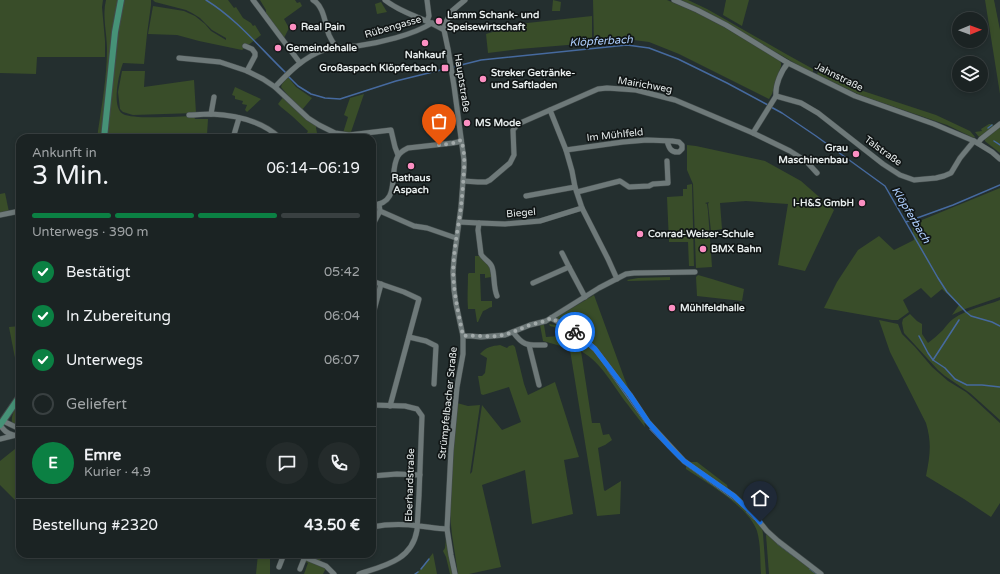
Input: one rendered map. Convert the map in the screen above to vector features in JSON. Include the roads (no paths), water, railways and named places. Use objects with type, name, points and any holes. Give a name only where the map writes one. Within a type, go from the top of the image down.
[{"type":"main road","points":[[104,134],[114,37],[121,0]]},
{"type":"main road","points":[[1,424],[16,402]]},
{"type":"street","points":[[253,0],[300,63]]},
{"type":"street","points":[[313,0],[316,2],[324,16],[330,37],[336,47]]},
{"type":"street","points":[[384,0],[406,13],[430,22],[444,30],[445,24],[452,11],[465,0]]},
{"type":"street","points":[[427,0],[430,22]]},
{"type":"street","name":"Jahnstraße","points":[[674,0],[726,25],[788,62],[855,96],[934,124],[976,142],[1000,159]]},
{"type":"street","name":"Rübengasse","points":[[275,87],[300,63],[322,51],[336,47],[343,48],[363,45],[400,36],[420,30],[430,22]]},
{"type":"street","name":"Hauptstraße","points":[[444,30],[461,140]]},
{"type":"street","points":[[245,46],[252,49],[255,53],[247,72]]},
{"type":"street","points":[[179,58],[220,62],[263,79],[275,87],[308,118],[335,133],[342,134]]},
{"type":"street","points":[[753,133],[776,96],[779,78],[788,62]]},
{"type":"street","name":"Mairichweg","points":[[463,181],[486,182],[510,163],[514,155],[512,130],[518,124],[598,89],[607,88],[636,90],[675,100],[753,133],[790,151],[806,161],[817,173]]},
{"type":"street","name":"Talstraße","points":[[776,96],[801,103],[818,113],[883,164],[914,180],[936,178],[950,173],[960,158],[976,142],[1000,124]]},
{"type":"street","points":[[211,114],[214,97]]},
{"type":"street","points":[[550,110],[566,150],[582,208],[617,279]]},
{"type":"street","points":[[189,115],[211,114],[250,120],[263,126],[274,134]]},
{"type":"street","points":[[234,134],[239,118]]},
{"type":"street","points":[[357,134],[391,130],[394,148],[398,155]]},
{"type":"street","points":[[376,204],[388,198],[393,186],[394,167],[398,155],[402,151],[408,148],[454,143],[461,140]]},
{"type":"street","name":"Strümpfelbacher Straße","points":[[455,574],[447,529],[451,451],[457,387],[463,354],[463,336],[454,290],[454,259],[459,222],[464,160],[464,150],[461,140]]},
{"type":"street","name":"Im Mühlfeld","points":[[566,150],[623,142],[647,140],[666,141]]},
{"type":"street","points":[[526,196],[576,190],[620,181],[629,188],[668,183],[667,161]]},
{"type":"street","points":[[376,218],[380,211],[379,204]]},
{"type":"street","name":"Biegel","points":[[459,222],[505,224],[540,221],[582,208]]},
{"type":"street","points":[[380,211],[414,226],[427,228],[456,238]]},
{"type":"street","points":[[0,215],[16,212]]},
{"type":"street","points":[[479,223],[478,230],[481,254],[489,261],[493,270],[497,296]]},
{"type":"street","points":[[562,252],[585,297]]},
{"type":"street","points":[[533,283],[569,267]]},
{"type":"street","points":[[463,336],[505,335],[530,325],[546,321],[599,288],[626,274],[695,272]]},
{"type":"street","points":[[376,282],[407,293],[419,299],[390,406]]},
{"type":"street","points":[[376,304],[382,284]]},
{"type":"street","points":[[551,318],[573,330],[595,349],[630,395],[648,422],[684,461],[734,496],[778,541],[821,574]]},
{"type":"street","points":[[513,332],[520,342],[529,345],[545,345]]},
{"type":"street","points":[[409,337],[426,341],[436,346],[434,384]]},
{"type":"street","points":[[529,345],[539,385]]},
{"type":"street","name":"Eberhardstraße","points":[[359,574],[389,564],[402,557],[414,541],[418,526],[422,416],[416,409],[405,406],[376,405]]},
{"type":"street","points":[[12,408],[9,420],[12,426]]},
{"type":"street","points":[[1,424],[16,428]]},
{"type":"street","points":[[1,424],[5,432],[14,435]]},
{"type":"street","points":[[0,439],[14,435]]},
{"type":"street","points":[[376,476],[397,474],[420,475]]},
{"type":"street","points":[[376,526],[392,524],[447,529]]},
{"type":"street","points":[[279,566],[282,558]]},
{"type":"street","points":[[300,569],[304,558]]},
{"type":"street","points":[[309,558],[326,566],[334,574]]},
{"type":"waterway","name":"Klöpferbach","points":[[206,0],[228,16],[248,34],[286,73]]},
{"type":"waterway","name":"Klöpferbach","points":[[453,67],[481,60],[627,45],[649,48],[678,59],[768,105]]},
{"type":"waterway","name":"Klöpferbach","points":[[288,76],[298,86],[311,94],[325,98],[340,99],[396,81],[449,68]]},
{"type":"waterway","name":"Klöpferbach","points":[[771,107],[816,136],[885,186],[947,292],[971,316],[1000,326]]},
{"type":"waterway","points":[[988,128],[992,125]]},
{"type":"waterway","points":[[994,141],[1000,145]]},
{"type":"waterway","points":[[906,222],[953,205],[1000,185]]},
{"type":"waterway","points":[[933,360],[959,320]]},
{"type":"waterway","points":[[919,336],[933,360],[945,368],[955,379],[967,385],[1000,387]]},
{"type":"waterway","points":[[608,370],[645,422]]},
{"type":"waterway","points":[[650,429],[679,459]]},
{"type":"waterway","points":[[683,463],[737,502]]},
{"type":"waterway","points":[[747,512],[754,519]]},
{"type":"waterway","points":[[778,544],[794,556]]},
{"type":"waterway","points":[[421,569],[429,559]]},
{"type":"waterway","points":[[810,569],[817,574]]},
{"type":"place","name":"Lamm Schank- und Speisewirtschaft","points":[[439,21]]},
{"type":"place","name":"Real Pain","points":[[293,27]]},
{"type":"place","name":"Nahkauf","points":[[425,43]]},
{"type":"place","name":"Gemeindehalle","points":[[278,48]]},
{"type":"place","name":"Großaspach Klöpferbach","points":[[445,68]]},
{"type":"place","name":"Streker Getränke- und Saftladen","points":[[483,79]]},
{"type":"place","name":"MS Mode","points":[[467,123]]},
{"type":"place","name":"Grau Maschinenbau","points":[[856,154]]},
{"type":"place","name":"Rathaus Aspach","points":[[411,166]]},
{"type":"place","name":"I-H&S GmbH","points":[[862,203]]},
{"type":"place","name":"Conrad-Weiser-Schule","points":[[640,234]]},
{"type":"place","name":"BMX Bahn","points":[[703,249]]},
{"type":"place","name":"Mühlfeldhalle","points":[[672,308]]}]
